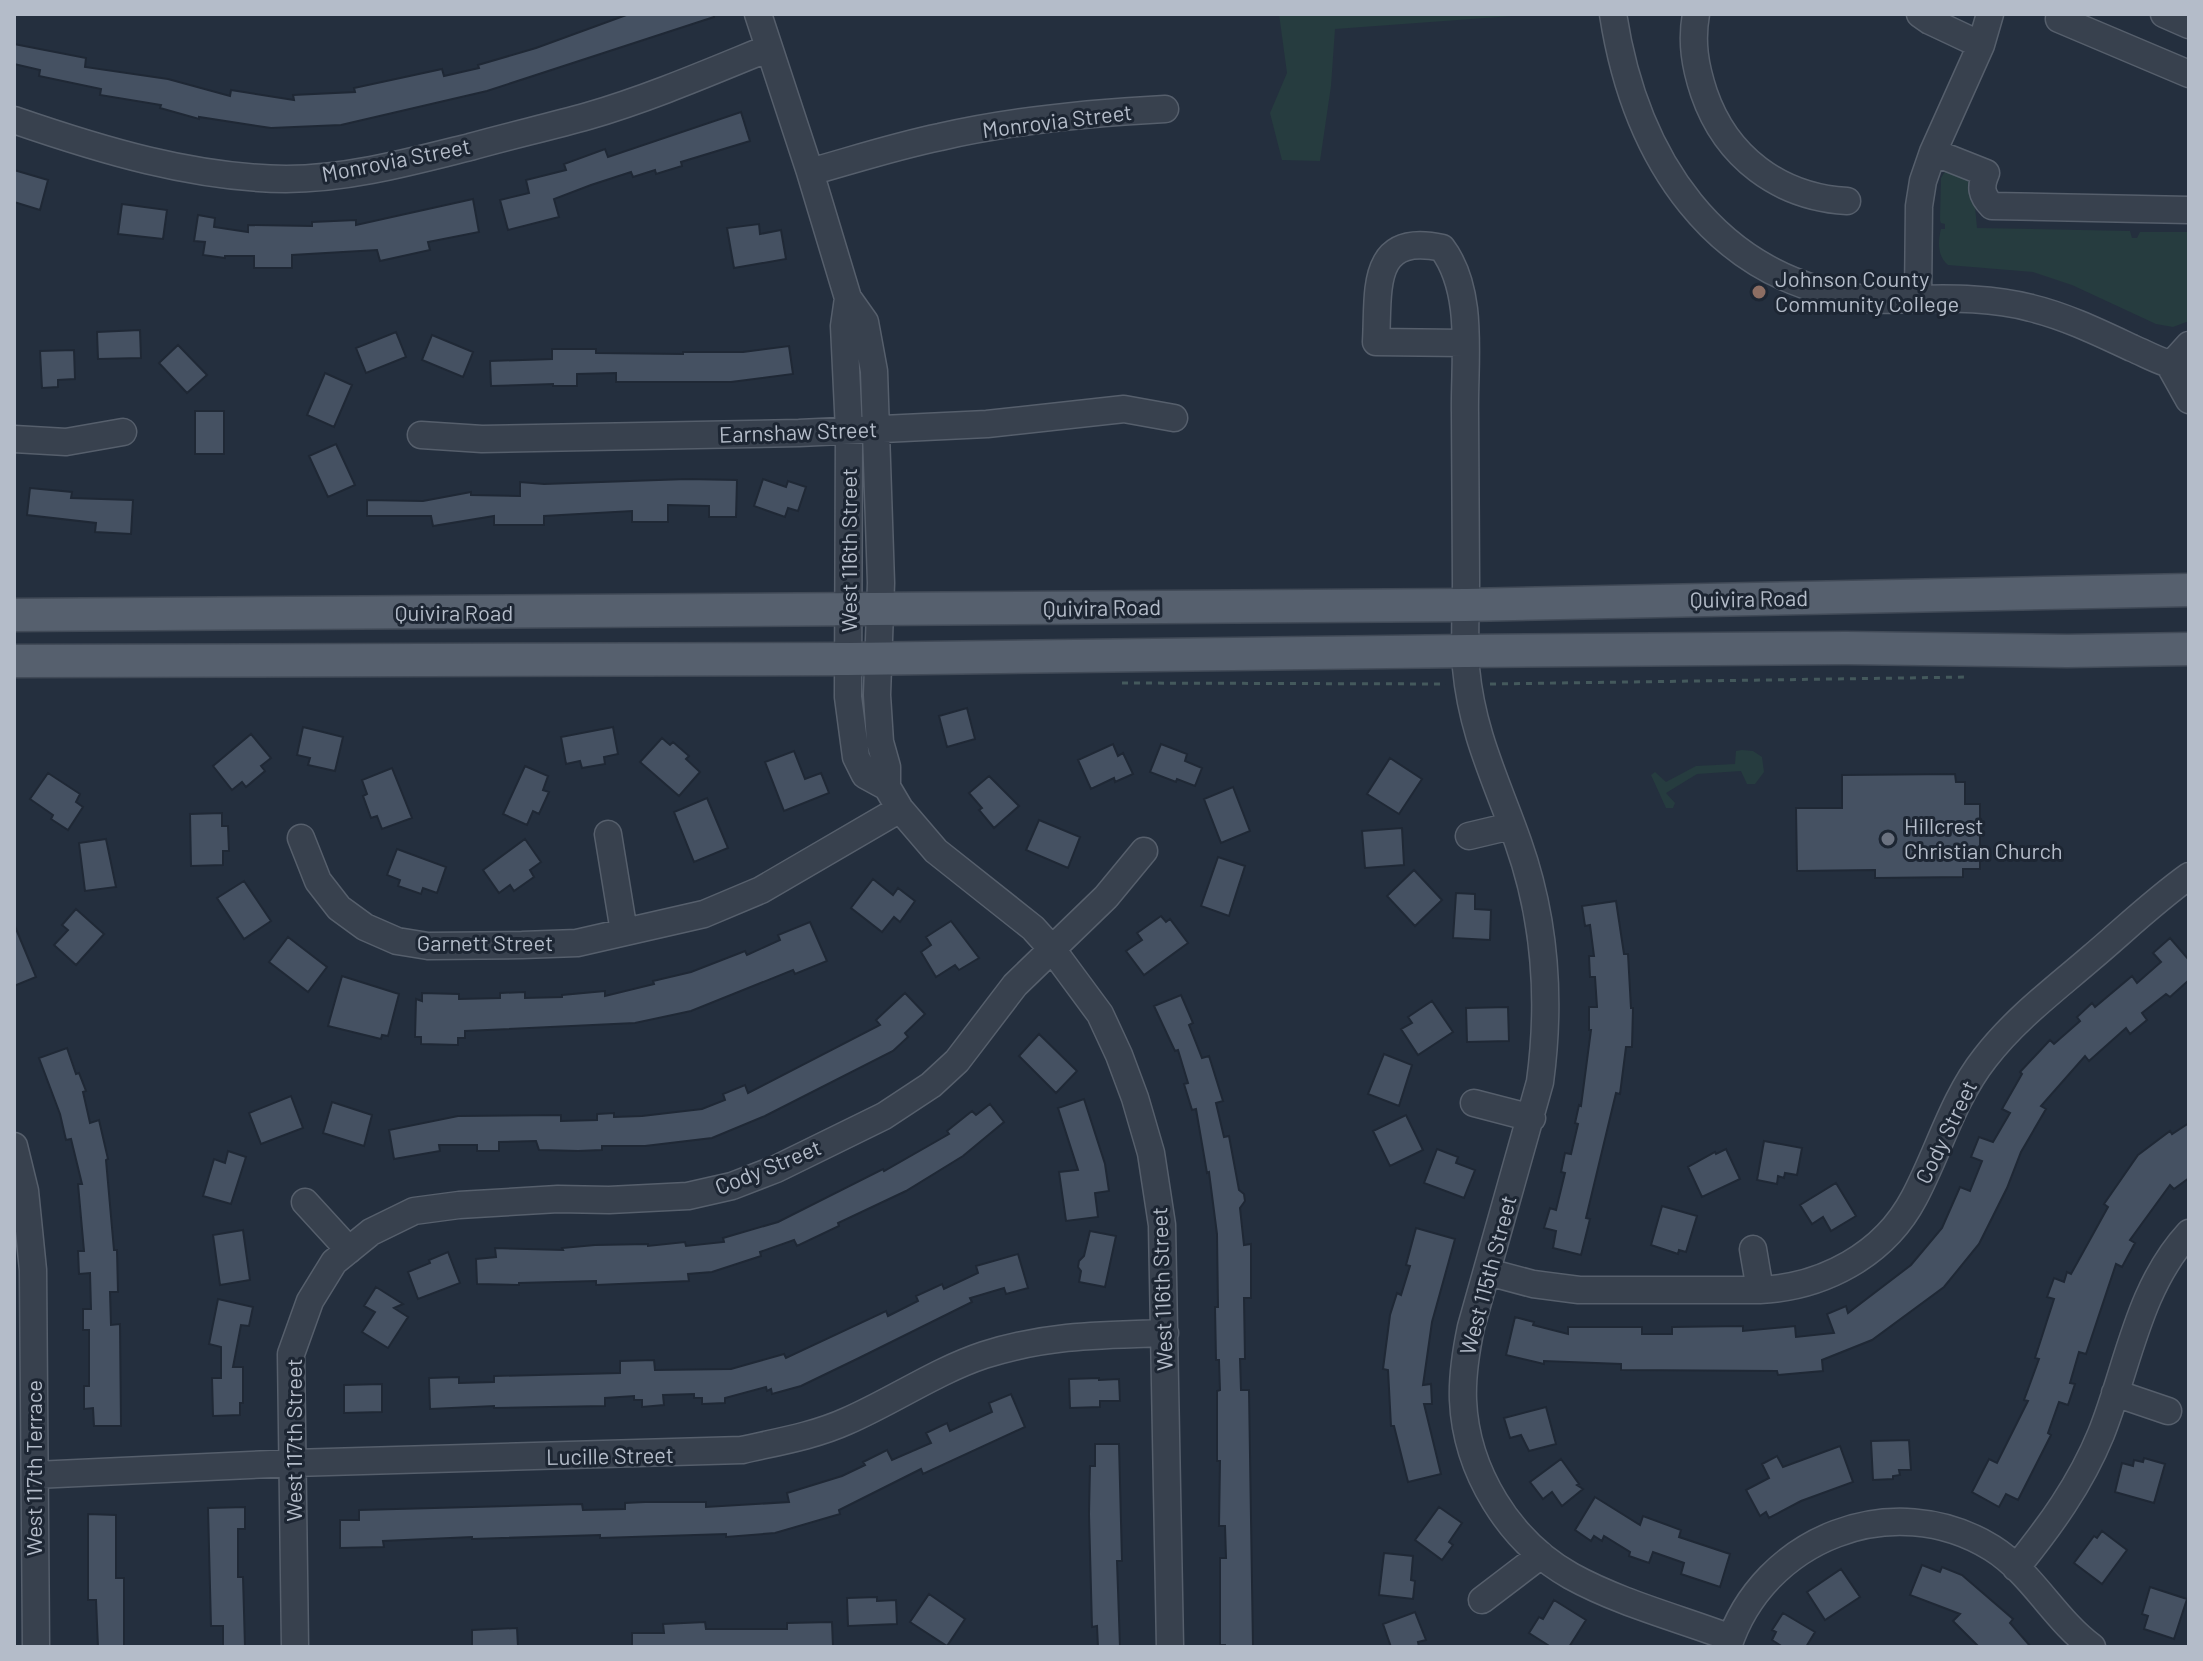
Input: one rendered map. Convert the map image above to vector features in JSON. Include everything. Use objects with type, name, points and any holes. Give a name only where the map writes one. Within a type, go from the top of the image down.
[{"type":"main road","name":"Quivira Road","points":[[14,615],[1466,605],[2189,590]]},
{"type":"main road","points":[[14,661],[863,658],[1846,648],[2189,649]]},
{"type":"street","name":"West 116th Street","points":[[758,14],[848,298],[865,322],[874,371],[876,430],[863,658],[877,695],[880,742],[894,798],[936,851],[1023,919],[1052,949],[1100,1014],[1135,1098],[1151,1153],[1162,1225],[1170,1647]]},
{"type":"street","points":[[1613,14],[1628,81],[1647,138],[1671,180],[1703,220],[1739,251],[1780,274],[1825,291],[1869,300],[1987,301],[2031,308],[2180,366]]},
{"type":"street","points":[[1696,14],[1693,53],[1699,80],[1718,127],[1730,145],[1761,174],[1779,184],[1812,197],[1847,201]]},
{"type":"street","points":[[1920,14],[1981,45]]},
{"type":"street","points":[[1918,299],[1919,206],[1923,181],[1981,45],[1990,14]]},
{"type":"street","points":[[2164,14],[2189,25]]},
{"type":"street","points":[[2059,19],[2189,74]]},
{"type":"street","name":"Monrovia Street","points":[[14,120],[64,138],[151,161],[227,175],[286,179],[347,175],[415,161],[590,115],[678,85],[769,48]]},
{"type":"street","name":"Monrovia Street","points":[[810,172],[939,137],[1014,122],[1165,109]]},
{"type":"street","points":[[1933,152],[1986,173],[1981,185],[1984,198],[1992,206],[2189,210]]},
{"type":"street","name":"West 115th Street","points":[[1464,343],[1376,342],[1381,270],[1400,248],[1412,244],[1442,248],[1454,264],[1464,309],[1466,651],[1472,706],[1480,743],[1535,897],[1546,976],[1545,1045],[1532,1118],[1464,1361],[1465,1417],[1479,1471],[1496,1504],[1541,1555],[1572,1576],[1606,1592],[1729,1642]]},
{"type":"street","name":"West 116th Street","points":[[848,298],[844,326],[849,431],[864,610]]},
{"type":"street","points":[[2189,345],[2180,366],[2189,400]]},
{"type":"street","name":"Earnshaw Street","points":[[421,435],[482,439],[849,431],[987,424],[1124,409],[1174,418]]},
{"type":"street","points":[[14,439],[66,442],[123,432]]},
{"type":"street","name":"Garnett Street","points":[[301,838],[318,881],[339,908],[365,927],[397,941],[428,946],[577,943],[704,914],[761,890],[894,798]]},
{"type":"street","points":[[1469,836],[1511,826]]},
{"type":"street","points":[[608,834],[624,932]]},
{"type":"street","name":"Cody Street","points":[[349,1250],[371,1232],[414,1211],[558,1199],[688,1196],[732,1186],[776,1169],[884,1116],[931,1085],[965,1053],[1015,985],[1106,897],[1144,851]]},
{"type":"street","name":"Cody Street","points":[[1488,1272],[1533,1284],[1579,1290],[1760,1290],[1797,1286],[1849,1265],[1878,1243],[1913,1200],[1952,1111],[1987,1055],[2015,1023],[2189,876]]},
{"type":"street","points":[[1474,1103],[1532,1118]]},
{"type":"street","name":"West 117th Terrace","points":[[14,1146],[25,1191],[32,1257],[36,1647]]},
{"type":"street","points":[[305,1202],[349,1250]]},
{"type":"street","points":[[2016,1568],[2052,1524],[2085,1471],[2146,1302],[2163,1269],[2189,1233]]},
{"type":"street","points":[[1753,1249],[1760,1290]]},
{"type":"street","name":"West 117th Street","points":[[295,1647],[291,1354],[310,1301],[334,1262],[349,1250]]},
{"type":"street","name":"Lucille Street","points":[[35,1475],[293,1463],[742,1450],[824,1430],[969,1362],[1018,1346],[1054,1337],[1165,1333]]},
{"type":"street","points":[[2115,1393],[2168,1411]]},
{"type":"street","points":[[1729,1642],[1758,1589],[1785,1561],[1817,1541],[1851,1528],[1907,1521],[1943,1527],[1994,1550],[2016,1568],[2092,1647]]},
{"type":"street","points":[[1482,1600],[1541,1555]]},
{"type":"green space","points":[[1279,14],[1541,14],[1335,29],[1331,86],[1320,161],[1282,160],[1270,113],[1287,73]]},
{"type":"green space","points":[[1946,170],[1972,174],[1977,228],[2130,231],[2132,238],[2137,238],[2140,232],[2189,232],[2189,321],[2173,327],[2156,324],[2072,285],[2033,272],[1948,265],[1940,253],[1939,243],[1941,229],[1945,229],[1945,224],[1940,220],[1941,178]]},
{"type":"green space","points":[[1736,751],[1753,751],[1762,757],[1764,772],[1755,784],[1747,784],[1741,771],[1697,774],[1666,793],[1675,803],[1673,808],[1666,808],[1651,775],[1655,772],[1666,782],[1696,766],[1735,764]]},
{"type":"building","points":[[629,14],[714,14],[714,17],[487,91],[341,125],[271,128],[199,119],[160,108],[161,105],[100,95],[101,89],[39,76],[40,70],[14,64],[14,44],[86,58],[85,67],[168,79],[230,96],[231,90],[294,100],[293,95],[355,92],[354,88],[442,69],[444,76],[479,68],[478,65],[536,48]]},
{"type":"building","points":[[741,112],[750,141],[681,162],[682,166],[656,174],[655,170],[633,177],[631,172],[591,185],[554,199],[559,217],[508,230],[500,200],[529,193],[526,180],[566,170],[564,164],[605,149],[608,157]]},
{"type":"building","points":[[14,170],[48,180],[40,210],[14,202]]},
{"type":"building","points":[[473,199],[479,232],[428,242],[430,250],[380,261],[377,250],[292,255],[292,268],[254,268],[254,256],[225,258],[203,255],[205,242],[194,241],[198,215],[215,218],[214,227],[248,232],[248,225],[312,226],[312,222],[356,220],[356,225]]},
{"type":"building","points":[[122,204],[167,210],[163,239],[118,234]]},
{"type":"building","points":[[759,224],[760,234],[781,230],[786,259],[734,268],[727,228]]},
{"type":"building","points":[[140,330],[141,358],[98,359],[97,332]]},
{"type":"building","points":[[396,332],[406,357],[366,373],[356,348]]},
{"type":"building","points":[[432,335],[473,352],[463,377],[422,360]]},
{"type":"building","points":[[178,345],[207,375],[187,393],[159,363]]},
{"type":"building","points":[[789,346],[793,374],[731,382],[616,382],[616,373],[577,374],[577,386],[491,386],[490,361],[552,359],[552,349],[683,354],[743,352]]},
{"type":"building","points":[[74,350],[75,379],[58,380],[58,387],[42,388],[40,351]]},
{"type":"building","points":[[325,373],[352,385],[334,427],[307,415]]},
{"type":"building","points":[[195,411],[224,411],[224,454],[195,454]]},
{"type":"building","points":[[336,444],[355,485],[328,497],[309,456]]},
{"type":"building","points":[[763,479],[786,487],[788,481],[806,487],[798,511],[788,508],[785,517],[754,506]]},
{"type":"building","points":[[737,480],[736,517],[709,517],[709,506],[668,505],[668,522],[632,522],[632,511],[544,516],[544,525],[494,525],[494,516],[433,526],[431,516],[367,516],[367,500],[423,501],[471,492],[471,495],[520,496],[520,482],[544,484]]},
{"type":"building","points":[[30,488],[72,492],[71,498],[133,500],[131,534],[95,532],[96,523],[27,515]]},
{"type":"building","points":[[967,708],[975,739],[947,747],[939,716]]},
{"type":"building","points":[[303,727],[343,737],[335,771],[308,765],[310,758],[297,755]]},
{"type":"building","points":[[613,727],[618,754],[604,757],[605,764],[582,768],[580,761],[566,764],[561,737]]},
{"type":"building","points":[[251,734],[271,758],[261,766],[265,771],[246,787],[242,782],[232,790],[213,766]]},
{"type":"building","points":[[662,738],[670,745],[673,742],[689,756],[686,759],[700,772],[679,796],[640,762]]},
{"type":"building","points":[[1113,744],[1118,756],[1123,753],[1133,774],[1115,782],[1114,778],[1091,789],[1078,760]]},
{"type":"building","points":[[1161,744],[1187,754],[1185,761],[1202,768],[1195,786],[1150,772]]},
{"type":"building","points":[[794,751],[805,779],[821,773],[829,793],[784,811],[765,762]]},
{"type":"building","points":[[1390,758],[1422,779],[1399,814],[1367,794]]},
{"type":"building","points":[[525,766],[548,776],[543,790],[549,792],[539,814],[533,811],[527,825],[503,814]]},
{"type":"building","points":[[392,768],[412,818],[382,829],[377,816],[371,818],[363,796],[367,794],[362,780]]},
{"type":"building","points":[[48,773],[80,794],[76,802],[83,807],[68,830],[30,799]]},
{"type":"building","name":"Hillcrest Christian Church","points":[[1955,774],[1956,782],[1965,782],[1965,804],[1980,804],[1980,869],[1963,869],[1963,877],[1875,878],[1875,870],[1797,871],[1796,808],[1842,808],[1842,775]]},
{"type":"building","points":[[989,776],[1019,806],[994,828],[969,793]]},
{"type":"building","points":[[1233,787],[1250,831],[1221,843],[1204,799]]},
{"type":"building","points":[[707,798],[728,848],[694,862],[674,812]]},
{"type":"building","points":[[222,813],[222,826],[228,826],[229,851],[223,851],[223,865],[191,866],[190,814]]},
{"type":"building","points":[[1039,820],[1080,837],[1068,868],[1026,850]]},
{"type":"building","points":[[1402,828],[1404,865],[1365,868],[1362,831]]},
{"type":"building","points":[[106,839],[116,887],[85,891],[79,843]]},
{"type":"building","points":[[525,839],[541,862],[530,870],[534,877],[514,891],[510,885],[499,893],[483,870]]},
{"type":"building","points":[[397,849],[446,867],[437,893],[423,888],[421,894],[398,886],[400,880],[387,875]]},
{"type":"building","points":[[1218,857],[1245,866],[1229,916],[1201,906]]},
{"type":"building","points":[[1414,870],[1442,900],[1415,926],[1387,896]]},
{"type":"building","points":[[873,879],[893,895],[898,888],[915,901],[900,922],[894,917],[882,932],[851,908]]},
{"type":"building","points":[[244,881],[271,921],[244,939],[217,898]]},
{"type":"building","points":[[1456,893],[1475,894],[1475,909],[1491,910],[1490,940],[1453,938]]},
{"type":"building","points":[[1616,901],[1624,954],[1628,954],[1633,1008],[1632,1047],[1626,1047],[1620,1094],[1616,1093],[1586,1218],[1590,1219],[1581,1255],[1553,1248],[1556,1231],[1544,1228],[1550,1208],[1556,1210],[1565,1173],[1561,1172],[1565,1153],[1571,1154],[1591,1030],[1589,1007],[1597,1007],[1595,977],[1590,977],[1589,956],[1594,956],[1590,925],[1585,926],[1582,906]]},
{"type":"building","points":[[76,909],[104,934],[76,965],[54,945],[68,930],[62,925]]},
{"type":"building","points":[[1161,916],[1166,922],[1170,919],[1188,943],[1144,975],[1126,951],[1142,940],[1137,933]]},
{"type":"building","points":[[951,921],[979,958],[959,970],[955,965],[936,977],[921,952],[931,945],[926,937]]},
{"type":"building","points":[[810,922],[827,961],[795,974],[793,970],[691,1011],[635,1023],[465,1031],[465,1038],[458,1038],[458,1045],[421,1044],[421,1037],[415,1037],[416,999],[422,1001],[422,993],[459,994],[459,999],[500,998],[500,993],[525,992],[525,998],[605,991],[605,996],[654,984],[653,981],[691,972],[745,951],[747,955],[780,940],[778,935]]},
{"type":"building","points":[[14,924],[36,977],[14,986]]},
{"type":"building","points":[[288,937],[327,967],[308,992],[269,962]]},
{"type":"building","points":[[2170,938],[2189,960],[2189,980],[2170,997],[2166,994],[2142,1013],[2147,1020],[2130,1034],[2126,1028],[2089,1061],[2085,1056],[2041,1106],[2046,1109],[2021,1152],[1979,1244],[1944,1287],[1872,1340],[1822,1360],[1823,1371],[1778,1375],[1777,1371],[1621,1370],[1621,1364],[1544,1361],[1544,1364],[1506,1355],[1515,1317],[1568,1334],[1568,1327],[1642,1327],[1642,1334],[1672,1334],[1672,1327],[1743,1326],[1743,1331],[1795,1326],[1796,1337],[1834,1333],[1827,1314],[1846,1306],[1848,1313],[1911,1265],[1942,1228],[1960,1187],[1970,1191],[1982,1161],[1971,1157],[1979,1137],[1993,1142],[2010,1113],[2002,1109],[2022,1074],[2020,1072],[2050,1040],[2054,1044],[2080,1021],[2077,1017],[2092,1003],[2095,1007],[2132,976],[2137,983],[2161,962],[2153,953]]},
{"type":"building","points":[[342,976],[399,994],[388,1036],[382,1035],[381,1039],[328,1026]]},
{"type":"building","points":[[905,993],[925,1014],[905,1033],[908,1037],[893,1051],[765,1116],[712,1138],[645,1146],[602,1146],[602,1150],[578,1151],[539,1150],[536,1141],[499,1142],[499,1151],[477,1151],[477,1145],[439,1145],[440,1151],[394,1159],[389,1130],[458,1116],[561,1115],[561,1121],[597,1120],[597,1114],[642,1116],[702,1109],[725,1100],[723,1094],[745,1085],[748,1093],[880,1025],[876,1020]]},
{"type":"building","points":[[1181,995],[1193,1023],[1189,1025],[1202,1058],[1209,1056],[1223,1101],[1216,1103],[1224,1137],[1229,1136],[1239,1190],[1244,1194],[1245,1201],[1240,1208],[1244,1245],[1251,1244],[1251,1298],[1244,1298],[1245,1359],[1240,1359],[1241,1390],[1249,1390],[1253,1647],[1220,1645],[1220,1558],[1226,1558],[1225,1526],[1219,1526],[1220,1461],[1217,1461],[1217,1391],[1220,1390],[1219,1360],[1216,1360],[1217,1234],[1196,1109],[1192,1110],[1184,1084],[1188,1083],[1178,1050],[1175,1051],[1154,1006]]},
{"type":"building","points":[[1432,1001],[1453,1032],[1418,1055],[1401,1029],[1412,1023],[1408,1017]]},
{"type":"building","points":[[1508,1007],[1509,1041],[1467,1042],[1466,1008]]},
{"type":"building","points":[[1039,1034],[1077,1071],[1056,1093],[1019,1056]]},
{"type":"building","points":[[67,1048],[86,1091],[83,1092],[90,1123],[99,1120],[108,1159],[118,1292],[110,1292],[111,1325],[120,1324],[121,1426],[94,1426],[93,1408],[84,1409],[84,1386],[89,1386],[89,1330],[83,1330],[83,1309],[91,1309],[90,1273],[79,1274],[78,1251],[84,1251],[78,1184],[82,1184],[71,1139],[66,1140],[60,1114],[39,1058]]},
{"type":"building","points":[[1384,1054],[1412,1065],[1399,1106],[1368,1094]]},
{"type":"building","points":[[291,1096],[303,1128],[261,1144],[249,1113]]},
{"type":"building","points":[[1084,1099],[1105,1164],[1109,1191],[1095,1193],[1098,1217],[1066,1221],[1059,1172],[1078,1170],[1058,1108]]},
{"type":"building","points":[[332,1102],[372,1115],[364,1146],[323,1133]]},
{"type":"building","points":[[990,1104],[1004,1122],[963,1156],[906,1191],[797,1246],[794,1240],[760,1252],[761,1256],[712,1272],[688,1274],[689,1281],[596,1285],[596,1281],[477,1284],[476,1259],[496,1257],[495,1248],[563,1250],[595,1245],[648,1246],[685,1242],[686,1246],[724,1242],[723,1238],[778,1222],[884,1171],[949,1134],[947,1131],[972,1111],[976,1115]]},
{"type":"building","points":[[1406,1115],[1423,1150],[1390,1166],[1373,1131]]},
{"type":"building","points":[[2189,1123],[2189,1178],[2174,1189],[2170,1185],[2130,1240],[2135,1243],[2122,1267],[2116,1264],[2086,1354],[2079,1352],[2070,1383],[2075,1384],[2068,1405],[2059,1402],[2048,1433],[2051,1435],[2018,1500],[2006,1494],[1999,1507],[1972,1492],[1989,1459],[1997,1463],[2028,1401],[2024,1400],[2039,1359],[2035,1358],[2054,1299],[2047,1297],[2054,1278],[2064,1282],[2067,1272],[2071,1274],[2108,1207],[2104,1204],[2138,1155],[2170,1131],[2172,1134]]},
{"type":"building","points":[[1764,1141],[1802,1148],[1797,1175],[1785,1173],[1784,1178],[1778,1176],[1777,1184],[1757,1180]]},
{"type":"building","points":[[1437,1149],[1458,1157],[1456,1163],[1475,1170],[1464,1198],[1424,1183]]},
{"type":"building","points":[[1726,1149],[1740,1179],[1702,1197],[1688,1167]]},
{"type":"building","points":[[228,1151],[246,1157],[231,1204],[203,1196],[214,1159],[225,1163]]},
{"type":"building","points":[[1836,1183],[1856,1216],[1831,1231],[1823,1217],[1812,1224],[1800,1205]]},
{"type":"building","points":[[1662,1206],[1697,1216],[1686,1252],[1679,1250],[1678,1254],[1651,1245]]},
{"type":"building","points":[[1416,1228],[1455,1239],[1432,1322],[1423,1385],[1431,1384],[1432,1404],[1424,1404],[1441,1474],[1408,1482],[1394,1426],[1391,1426],[1388,1370],[1383,1369],[1390,1315],[1397,1293],[1401,1295],[1410,1266],[1406,1265]]},
{"type":"building","points":[[243,1230],[250,1280],[220,1285],[213,1235]]},
{"type":"building","points":[[1090,1231],[1116,1236],[1105,1287],[1079,1282],[1079,1261],[1084,1256]]},
{"type":"building","points":[[448,1252],[460,1283],[418,1299],[408,1272]]},
{"type":"building","points":[[1018,1254],[1028,1288],[1006,1294],[1004,1288],[970,1298],[972,1302],[859,1358],[801,1386],[772,1394],[771,1389],[767,1391],[766,1387],[725,1398],[725,1403],[702,1404],[702,1398],[694,1398],[694,1394],[663,1395],[664,1405],[642,1407],[642,1400],[634,1400],[634,1396],[605,1398],[605,1406],[430,1409],[429,1378],[459,1377],[459,1383],[494,1382],[494,1376],[620,1373],[620,1361],[654,1360],[655,1370],[731,1369],[784,1354],[786,1358],[886,1311],[888,1316],[918,1301],[916,1296],[942,1284],[944,1289],[978,1273],[976,1266]]},
{"type":"building","points":[[376,1287],[403,1304],[394,1308],[408,1317],[388,1348],[362,1332],[375,1312],[364,1306]]},
{"type":"building","points":[[218,1299],[253,1307],[249,1326],[241,1325],[233,1367],[243,1367],[240,1415],[213,1416],[212,1378],[221,1378],[221,1347],[209,1344]]},
{"type":"building","points":[[1069,1379],[1119,1379],[1120,1401],[1100,1401],[1100,1407],[1070,1408]]},
{"type":"building","points":[[382,1384],[382,1412],[344,1413],[344,1385]]},
{"type":"building","points":[[1011,1394],[1025,1427],[923,1474],[921,1469],[839,1510],[840,1514],[775,1533],[726,1537],[726,1534],[600,1538],[600,1535],[472,1537],[383,1541],[384,1547],[340,1548],[340,1520],[359,1520],[359,1510],[582,1504],[583,1510],[625,1509],[625,1503],[645,1502],[706,1502],[706,1507],[789,1502],[787,1493],[842,1476],[887,1450],[892,1460],[931,1443],[926,1433],[947,1423],[950,1431],[992,1412],[989,1403]]},
{"type":"building","points":[[1546,1407],[1556,1444],[1529,1451],[1521,1435],[1510,1438],[1504,1418]]},
{"type":"building","points":[[1909,1440],[1911,1470],[1899,1470],[1900,1475],[1893,1476],[1893,1479],[1873,1480],[1871,1441]]},
{"type":"building","points":[[1095,1444],[1119,1444],[1122,1561],[1117,1561],[1120,1647],[1098,1647],[1097,1626],[1092,1627],[1089,1514],[1090,1466],[1095,1466]]},
{"type":"building","points":[[1840,1446],[1853,1482],[1801,1501],[1769,1518],[1766,1512],[1760,1516],[1746,1490],[1769,1478],[1762,1464],[1777,1456],[1783,1467]]},
{"type":"building","points":[[2144,1458],[2165,1464],[2154,1503],[2115,1492],[2122,1463],[2133,1466],[2134,1460],[2143,1462]]},
{"type":"building","points":[[1561,1459],[1577,1485],[1583,1489],[1562,1506],[1552,1492],[1543,1499],[1530,1482]]},
{"type":"building","points":[[1595,1497],[1640,1525],[1643,1516],[1681,1530],[1679,1537],[1730,1554],[1720,1587],[1681,1574],[1684,1563],[1653,1552],[1649,1563],[1629,1556],[1630,1552],[1604,1536],[1602,1541],[1594,1536],[1591,1541],[1575,1530]]},
{"type":"building","points":[[245,1507],[245,1529],[238,1529],[238,1577],[243,1577],[245,1647],[223,1647],[223,1626],[211,1626],[208,1508]]},
{"type":"building","points":[[1439,1507],[1462,1523],[1449,1542],[1453,1545],[1442,1560],[1415,1540]]},
{"type":"building","points":[[88,1514],[116,1515],[116,1578],[124,1578],[124,1647],[98,1647],[96,1600],[88,1600]]},
{"type":"building","points":[[2102,1531],[2127,1550],[2102,1584],[2074,1563],[2094,1536],[2097,1538]]},
{"type":"building","points":[[1384,1553],[1413,1556],[1413,1599],[1379,1595]]},
{"type":"building","points":[[1922,1565],[1940,1572],[1942,1567],[1962,1575],[2013,1619],[2010,1623],[2031,1647],[1979,1647],[1953,1621],[1960,1614],[1910,1595]]},
{"type":"building","points":[[1841,1569],[1860,1597],[1825,1620],[1807,1592]]},
{"type":"building","points":[[2150,1587],[2187,1599],[2174,1639],[2144,1629],[2148,1616],[2142,1614]]},
{"type":"building","points":[[929,1594],[965,1619],[947,1646],[910,1622]]},
{"type":"building","points":[[877,1597],[877,1601],[896,1600],[897,1624],[848,1626],[847,1598]]},
{"type":"building","points":[[1554,1600],[1586,1620],[1569,1647],[1551,1647],[1529,1633],[1539,1617],[1543,1619]]},
{"type":"building","points":[[1415,1612],[1426,1640],[1418,1642],[1419,1647],[1391,1647],[1383,1624]]},
{"type":"building","points":[[1783,1613],[1815,1632],[1806,1647],[1783,1647],[1772,1640],[1776,1632],[1772,1630]]},
{"type":"building","points":[[705,1622],[706,1629],[787,1629],[787,1623],[832,1622],[833,1647],[632,1647],[632,1633],[664,1633],[663,1624]]},
{"type":"building","points":[[517,1628],[518,1647],[472,1647],[472,1630]]},
{"type":"place","name":"Johnson County Community College","points":[[1759,292]]},
{"type":"place","name":"Hillcrest Christian Church","points":[[1888,839]]}]
